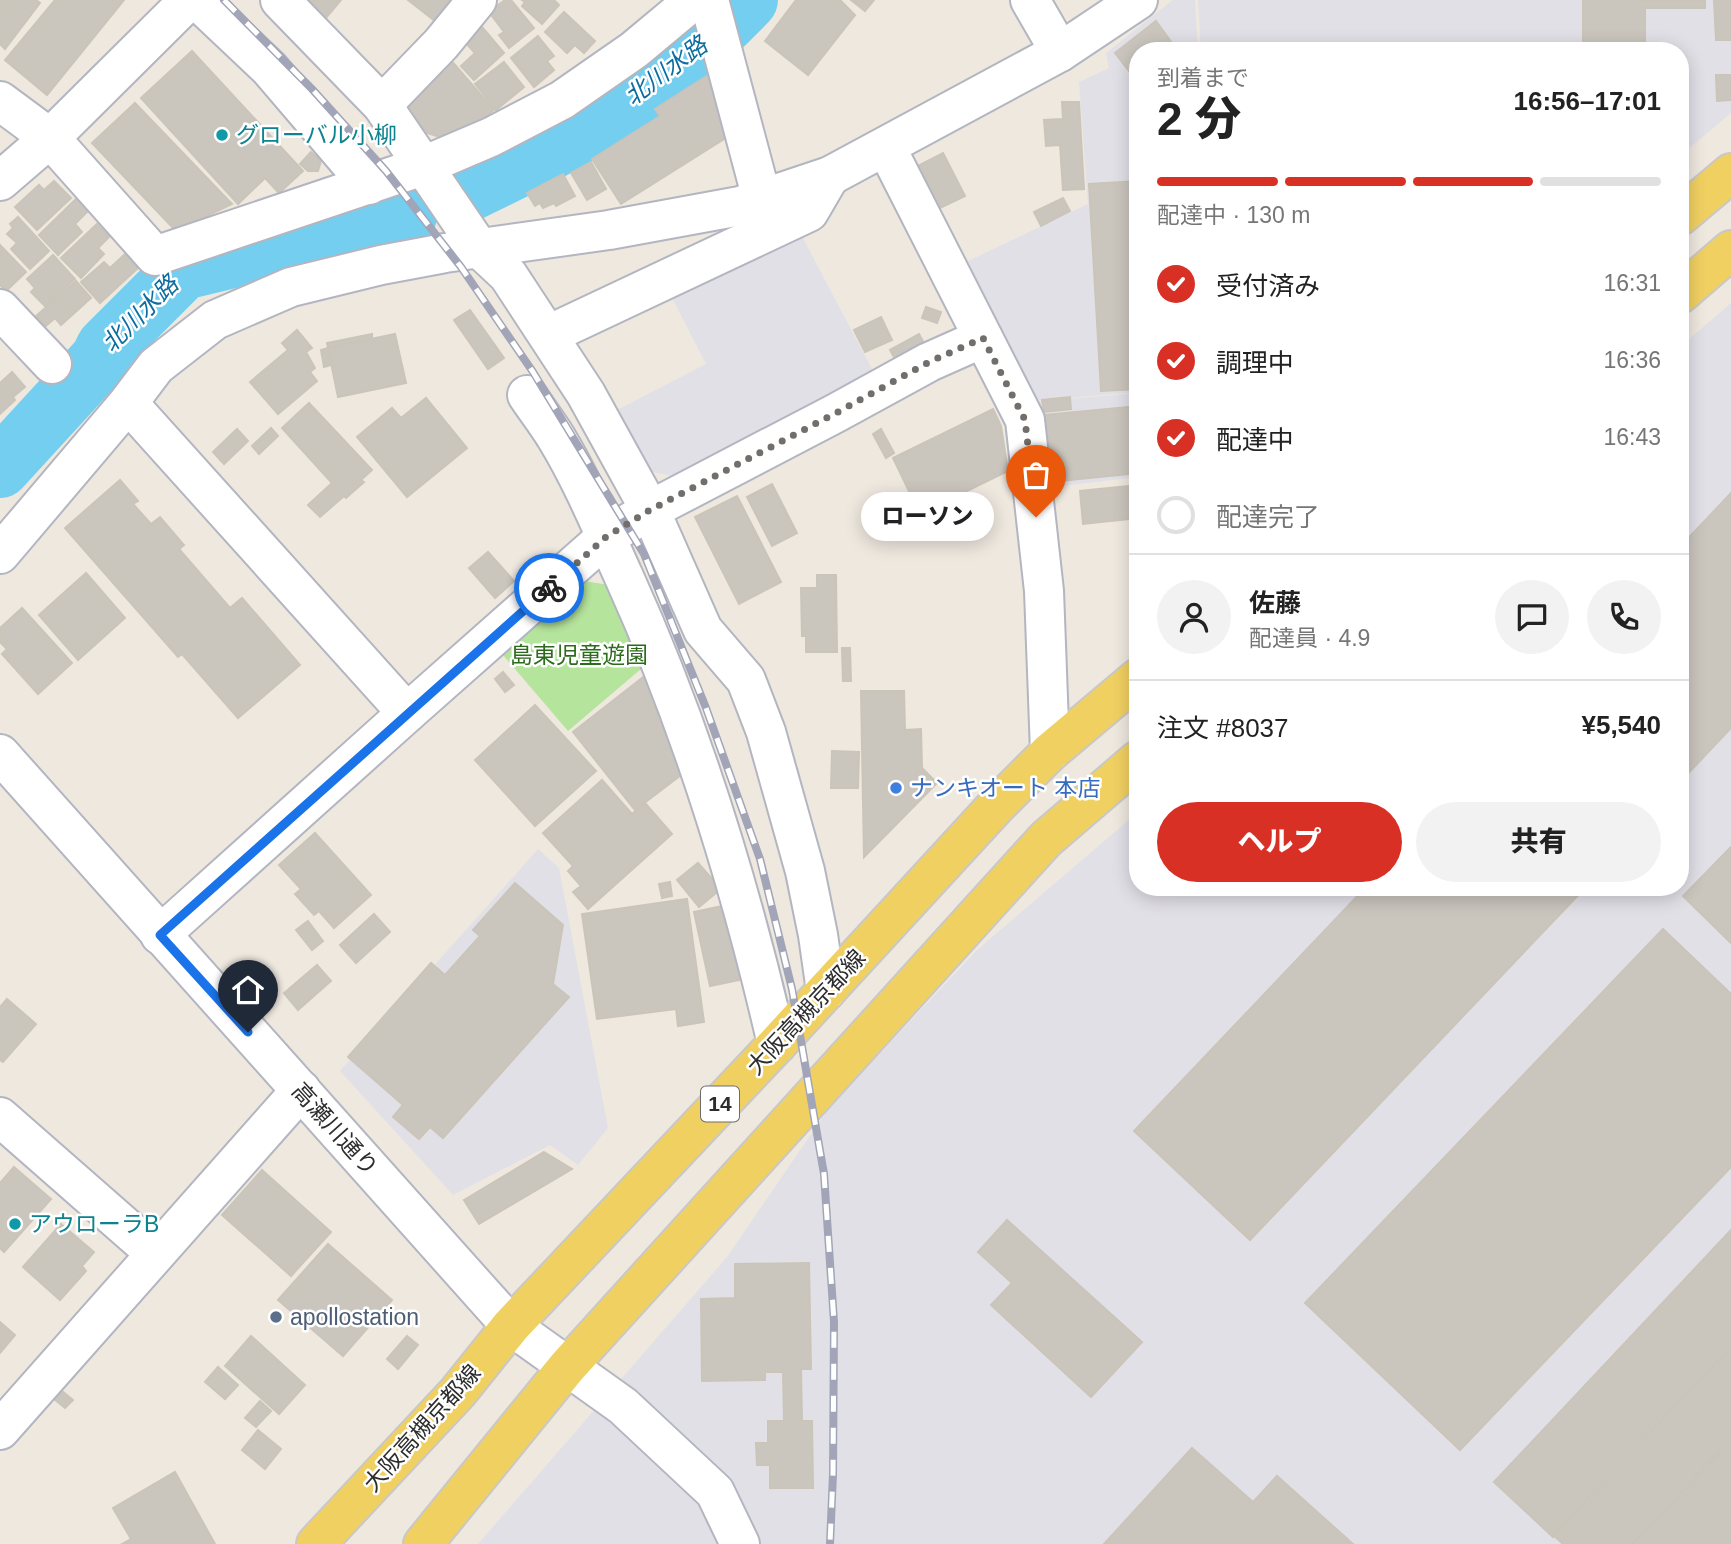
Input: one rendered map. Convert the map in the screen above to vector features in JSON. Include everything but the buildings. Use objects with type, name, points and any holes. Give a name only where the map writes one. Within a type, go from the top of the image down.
[{"type":"main road","points":[[1689,208],[1731,173]]},
{"type":"main road","points":[[1689,286],[1731,250]]},
{"type":"main road","name":"大阪高槻京都線","points":[[317,1544],[458,1392],[511,1326],[777,1044],[996,806],[1050,752],[1129,686]]},
{"type":"main road","points":[[422,1544],[567,1367],[1046,839],[1129,768]]},
{"type":"street","points":[[0,181],[50,138],[189,0]]},
{"type":"street","points":[[197,0],[269,68],[369,185]]},
{"type":"street","points":[[281,0],[382,105],[479,248],[508,275],[586,394],[650,510],[703,630],[746,680],[766,732],[805,871],[818,935],[825,991]]},
{"type":"street","points":[[382,105],[441,44],[477,0]]},
{"type":"street","points":[[1030,0],[1060,52]]},
{"type":"street","points":[[0,554],[156,366],[215,320],[291,287],[381,264],[609,230],[740,206],[830,176],[1060,52],[1138,0]]},
{"type":"street","points":[[0,101],[50,138],[155,256],[423,166],[491,137],[562,100],[705,3],[722,46],[762,199]]},
{"type":"street","points":[[886,147],[1025,420],[1044,591],[1050,752]]},
{"type":"street","points":[[548,335],[809,212],[830,176]]},
{"type":"street","points":[[0,309],[51,364]]},
{"type":"street","points":[[160,935],[606,537],[650,510],[929,362],[983,338]]},
{"type":"street","points":[[527,395],[557,440],[606,537],[667,678],[706,786],[754,945],[777,1044]]},
{"type":"street","points":[[128,403],[407,713]]},
{"type":"street","name":"高瀬川通り","points":[[0,754],[511,1326],[623,1406],[715,1492],[740,1544]]},
{"type":"street","points":[[0,1430],[301,1090]]},
{"type":"street","points":[[6,1134],[155,1253]]},
{"type":"shaded area","points":[[1173,0],[1195,0],[1197,42],[1129,42],[1129,393],[1034,401],[962,264],[1088,204],[1079,82],[1109,68],[1106,53]]},
{"type":"shaded area","points":[[1198,0],[1731,0],[1731,113],[1689,148],[1689,42],[1200,42]]},
{"type":"shaded area","points":[[796,225],[873,371],[672,476],[649,471],[617,410],[706,364],[669,292]]},
{"type":"shaded area","points":[[1731,303],[1731,1544],[478,1544],[727,1257],[829,1108],[977,950],[1129,820],[1129,896],[1689,896],[1689,339]]},
{"type":"shaded area","points":[[1129,394],[1129,478],[1046,488],[1034,402]]},
{"type":"shaded area","points":[[538,849],[559,868],[608,1128],[578,1165],[550,1145],[453,1195],[340,1071]]},
{"type":"green space","name":"島東児童遊園","points":[[584,581],[609,585],[648,663],[568,731],[503,655]]},
{"type":"waterway","name":"北川水路","points":[[466,193],[544,154],[616,110],[684,59],[748,0]]},
{"type":"waterway","name":"北川水路","points":[[0,468],[100,359],[106,347],[183,270],[407,216]]},
{"type":"railway","points":[[224,0],[312,89],[386,171],[461,267],[533,372],[644,554],[706,708],[760,859],[792,989],[824,1174],[834,1322],[830,1544]]},
{"type":"way so far","points":[[549,588],[606,537],[650,510],[929,362],[983,338],[1025,420],[1036,517]]},
{"type":"place","name":"グローバル小柳","points":[[222,135]]},
{"type":"place","name":"ローソン","points":[[1036,517]]},
{"type":"place","name":"ナンキオート 本店","points":[[896,788]]},
{"type":"place","name":"アウローラB","points":[[15,1224]]},
{"type":"place","name":"apollostation","points":[[276,1317]]},
{"type":"route","points":[[248,1032],[160,935],[549,588]]}]
